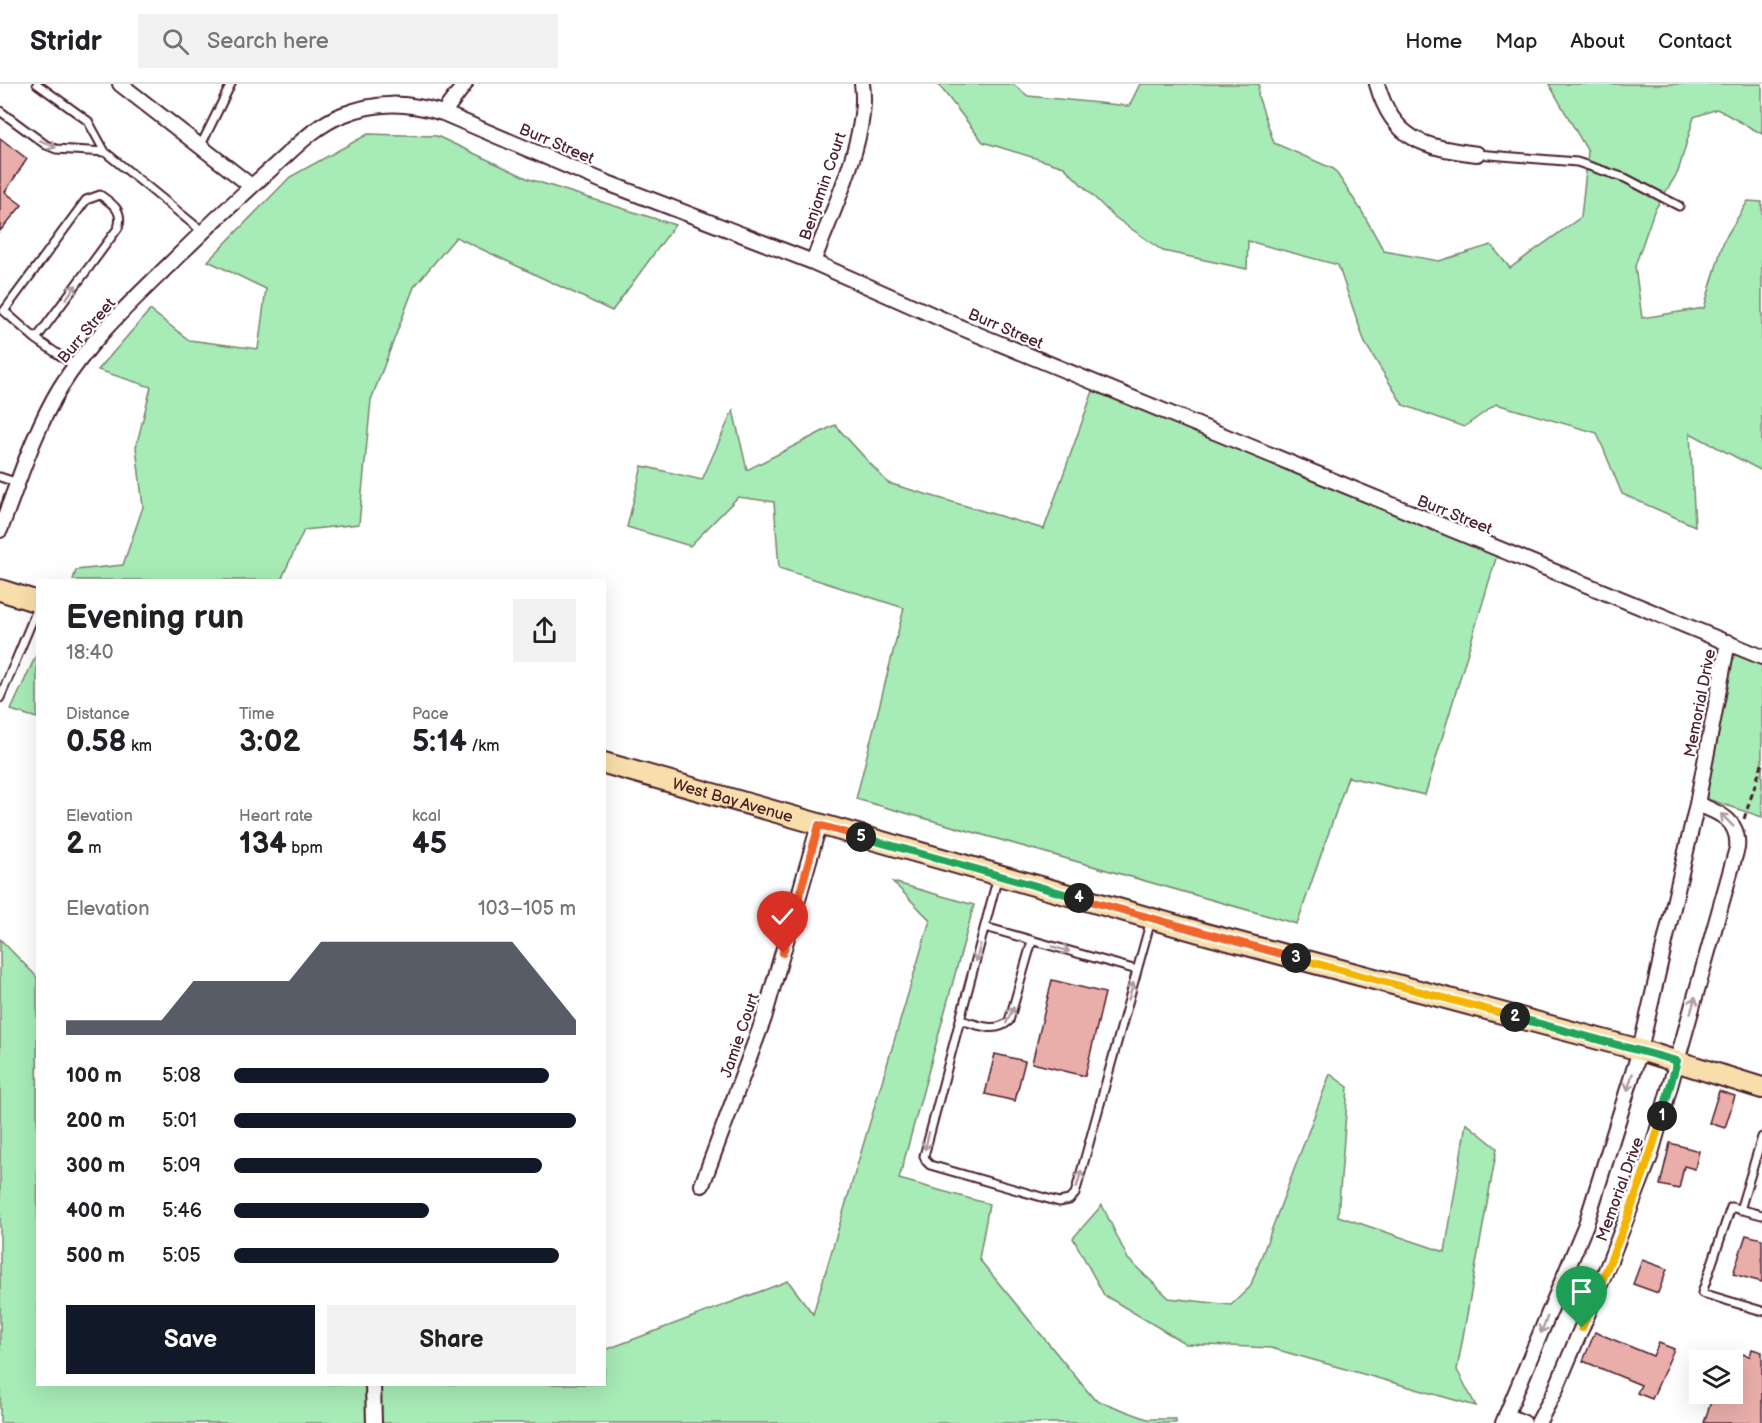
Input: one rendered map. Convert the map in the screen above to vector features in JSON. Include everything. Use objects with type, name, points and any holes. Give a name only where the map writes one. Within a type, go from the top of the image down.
[{"type":"main road","points":[[0,590],[36,601]]},
{"type":"main road","name":"West Bay Avenue","points":[[606,764],[1152,919],[1640,1050],[1762,1088]]},
{"type":"street","points":[[120,84],[201,146],[250,188]]},
{"type":"street","points":[[443,113],[465,84]]},
{"type":"street","name":"Benjamin Court","points":[[813,262],[852,158],[860,122],[861,84]]},
{"type":"street","points":[[1377,84],[1384,106],[1406,135],[1440,149],[1477,153]]},
{"type":"street","name":"Burr Street","points":[[0,530],[59,390],[111,321],[250,188],[319,127],[341,115],[388,103],[416,105],[443,113],[605,182],[813,262],[962,328],[1762,657]]},
{"type":"street","name":"Memorial Drive","points":[[1505,1419],[1586,1224],[1640,1050],[1696,804],[1728,642]]},
{"type":"street","points":[[1696,804],[1718,812],[1730,820],[1738,839]]},
{"type":"street","name":"Jamie Court","points":[[702,1185],[765,1018],[819,825]]},
{"type":"street","name":"Memorial Drive","points":[[1538,1423],[1555,1391],[1614,1253],[1650,1157],[1738,839]]},
{"type":"street","points":[[373,1386],[374,1423]]},
{"type":"street","points":[[1505,1419],[1524,1423]]},
{"type":"lane","points":[[37,84],[88,122],[105,152],[203,232]]},
{"type":"lane","points":[[201,146],[231,84]]},
{"type":"lane","points":[[0,111],[46,146],[56,149],[105,152]]},
{"type":"lane","points":[[1477,153],[1577,162],[1625,178],[1679,206]]},
{"type":"lane","points":[[36,339],[118,228],[120,221],[116,206],[100,195],[86,200],[4,312],[36,339],[75,366]]},
{"type":"lane","points":[[0,477],[18,483]]},
{"type":"lane","points":[[0,698],[36,612]]},
{"type":"lane","points":[[998,876],[924,1150],[926,1161],[930,1165],[1025,1194],[1059,1202],[1064,1202],[1075,1194],[1152,919]]},
{"type":"lane","points":[[985,927],[1137,970]]},
{"type":"lane","points":[[960,1020],[995,1028],[1004,1026],[1009,1021],[1032,940]]},
{"type":"lane","points":[[1740,1210],[1762,1137]]},
{"type":"lane","points":[[1753,1167],[1762,1170]]},
{"type":"lane","points":[[1762,1215],[1731,1207],[1702,1293],[1762,1311]]},
{"type":"path","points":[[1738,839],[1762,764]]},
{"type":"green space","points":[[938,84],[1013,84],[1028,96],[1129,106],[1140,84],[1259,84],[1258,96],[1274,143],[1334,169],[1384,251],[1439,261],[1491,245],[1510,268],[1581,217],[1588,152],[1549,84],[1762,84],[1762,134],[1717,109],[1694,117],[1678,172],[1654,211],[1635,266],[1642,318],[1704,308],[1724,240],[1748,201],[1762,202],[1762,471],[1690,433],[1695,526],[1622,494],[1597,433],[1496,404],[1464,427],[1403,405],[1365,343],[1338,265],[1248,241],[1247,269],[1163,251],[1113,216],[1064,167],[983,142]]},
{"type":"green space","points":[[368,134],[437,136],[529,179],[675,225],[612,311],[456,237],[414,287],[371,400],[359,524],[304,530],[281,579],[73,579],[76,570],[123,565],[143,507],[136,447],[151,387],[98,370],[150,310],[189,340],[258,349],[266,289],[208,261],[290,177]]},
{"type":"green space","points":[[1093,391],[1497,555],[1425,795],[1348,777],[1297,924],[856,799],[904,608],[779,568],[774,502],[738,497],[690,546],[627,527],[642,466],[702,480],[733,410],[747,470],[835,425],[888,483],[1044,529]]},
{"type":"green space","points":[[1728,642],[1762,657],[1762,817],[1698,796]]},
{"type":"green space","points":[[36,655],[36,718],[11,710]]},
{"type":"green space","points":[[893,882],[974,905],[899,1179],[989,1204],[979,1259],[1094,1399],[1147,1419],[1176,1419],[1176,1423],[0,1423],[0,939],[36,976],[36,1386],[606,1386],[606,1350],[788,1281],[813,1314],[930,920]]},
{"type":"green space","points":[[1330,1074],[1348,1087],[1338,1216],[1445,1252],[1466,1123],[1497,1148],[1457,1370],[1476,1406],[1271,1348],[1186,1344],[1104,1295],[1073,1238],[1102,1205],[1128,1259],[1169,1298],[1231,1305],[1250,1287]]},
{"type":"building","points":[[0,138],[27,159],[5,192],[22,205],[0,231]]},
{"type":"building","points":[[1052,980],[1105,993],[1085,1076],[1032,1063]]},
{"type":"building","points":[[995,1054],[1025,1061],[1015,1101],[985,1094]]},
{"type":"building","points":[[1719,1091],[1735,1096],[1725,1128],[1709,1123]]},
{"type":"building","points":[[1670,1143],[1699,1151],[1695,1169],[1684,1166],[1679,1189],[1660,1185]]},
{"type":"building","points":[[1746,1235],[1762,1239],[1762,1282],[1733,1274]]},
{"type":"building","points":[[1642,1260],[1667,1269],[1658,1293],[1633,1284]]},
{"type":"building","points":[[1595,1332],[1653,1356],[1659,1343],[1674,1349],[1652,1399],[1637,1393],[1641,1385],[1583,1361]]},
{"type":"building","points":[[1752,1349],[1762,1352],[1762,1423],[1704,1423],[1710,1404],[1743,1404],[1743,1354],[1750,1356]]},
{"type":"route","points":[[783,953],[819,825],[1206,934],[1677,1061],[1650,1157],[1582,1328]]}]
